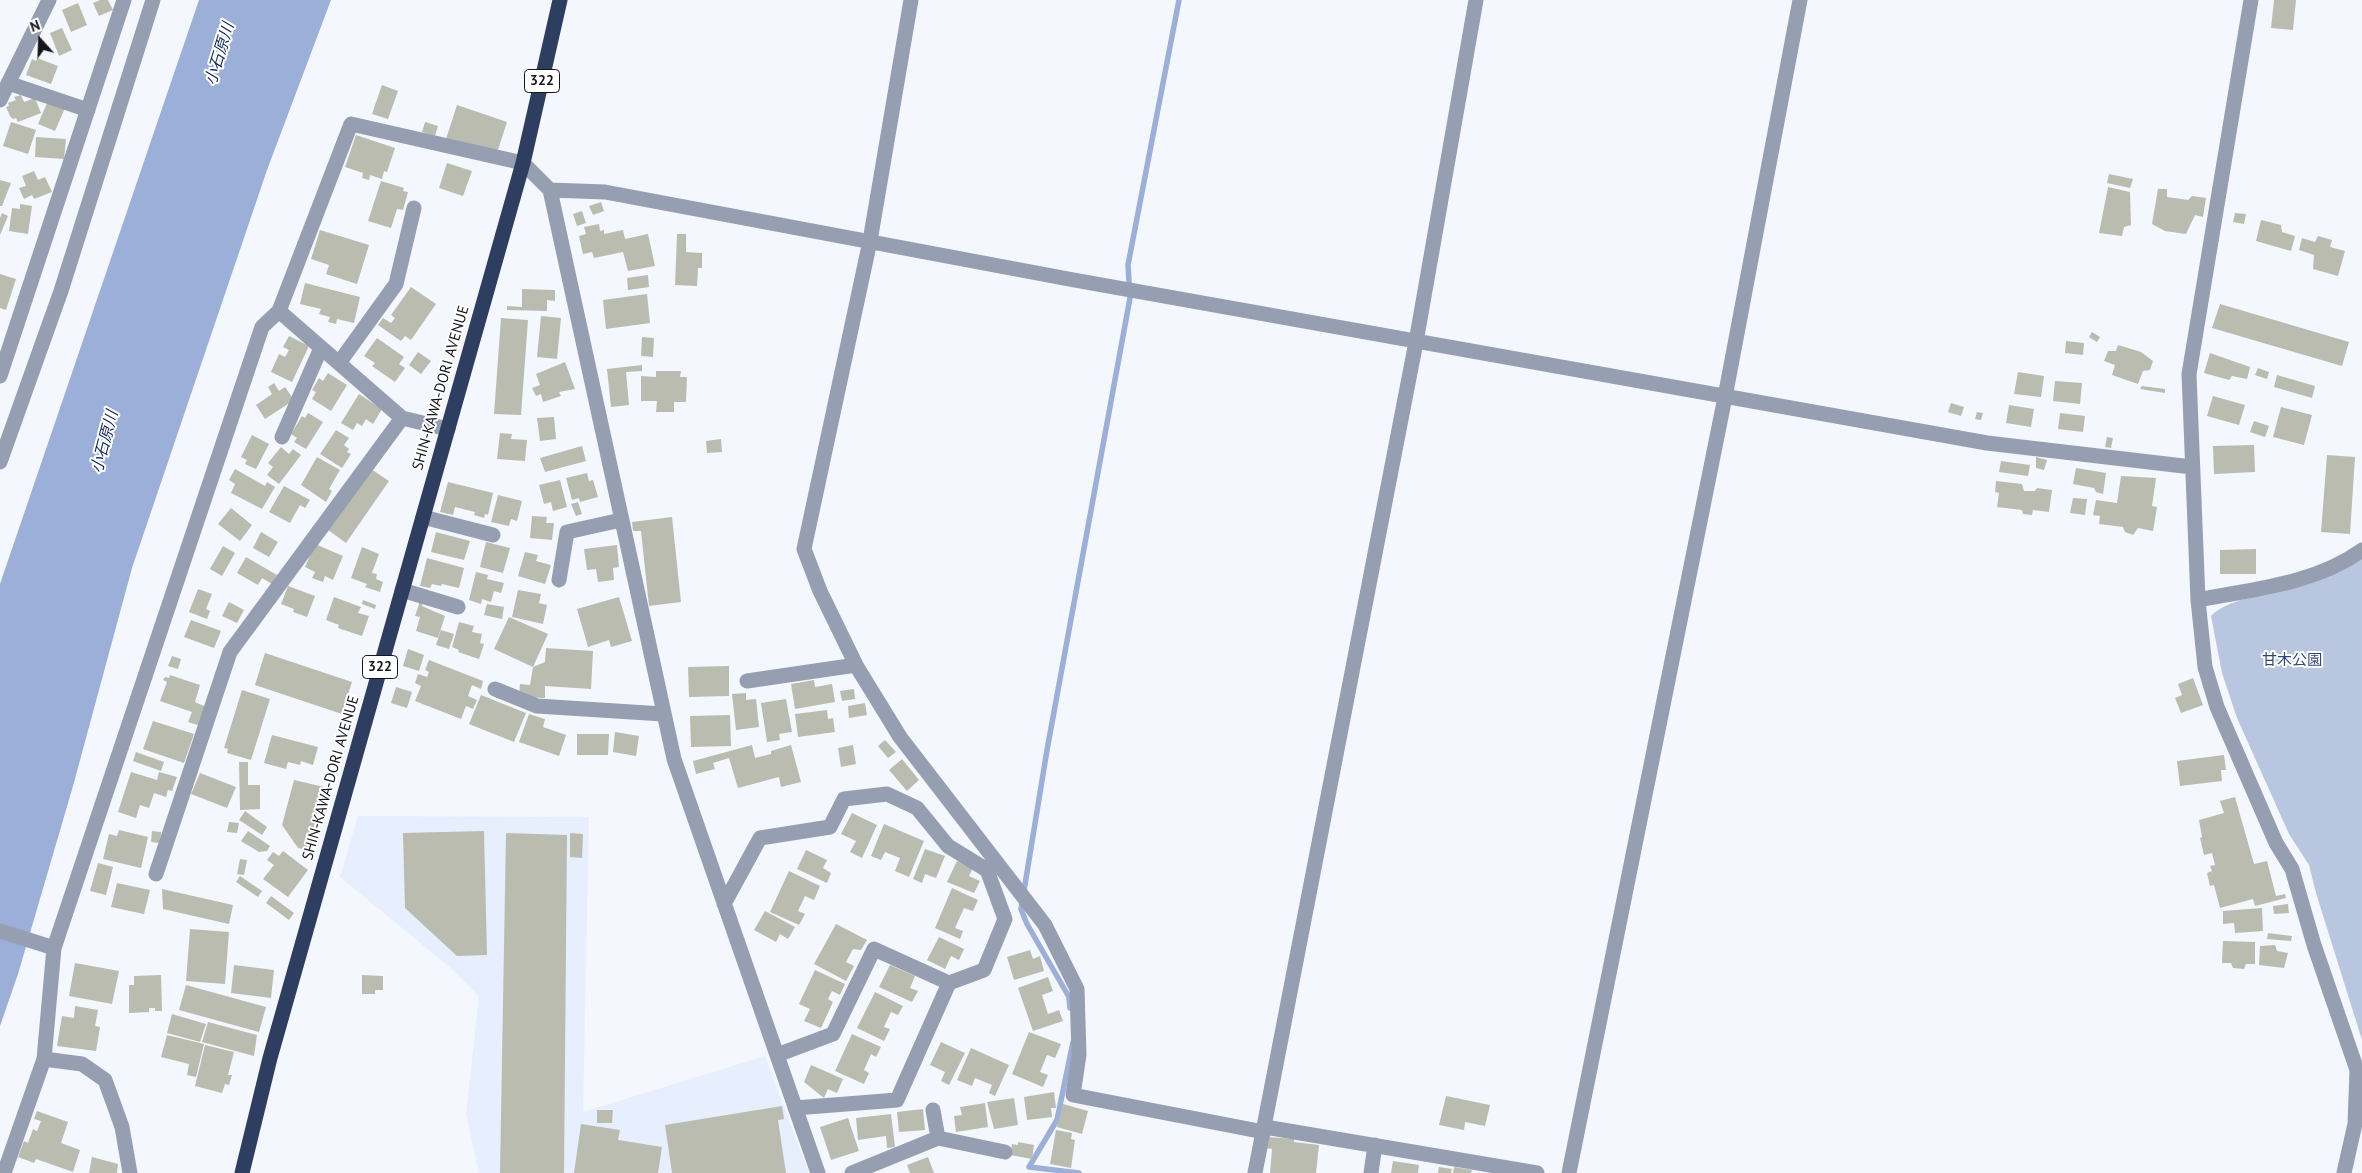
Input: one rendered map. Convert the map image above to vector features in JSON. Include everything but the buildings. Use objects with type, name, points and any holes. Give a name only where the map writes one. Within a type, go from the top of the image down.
[{"type":"highway","name":"322","points":[[523,163],[560,0]]},
{"type":"highway","name":"SHIN-KAWA-DORI AVENUE","points":[[242,1173],[273,1049],[523,163]]},
{"type":"street","points":[[0,100],[49,0]]},
{"type":"street","points":[[0,376],[124,0]]},
{"type":"street","points":[[0,462],[62,291],[153,0]]},
{"type":"street","points":[[911,0],[870,241],[804,549],[820,591],[856,665],[900,737],[1045,925],[1078,989],[1079,1055],[1073,1095],[1265,1129],[1375,1145],[1537,1173]]},
{"type":"street","points":[[1255,1173],[1416,342],[1476,0]]},
{"type":"street","points":[[1569,1173],[1725,397],[1800,0]]},
{"type":"street","points":[[2251,0],[2189,374],[2198,600],[2205,666],[2217,708],[2276,843],[2292,869],[2314,945],[2357,1070],[2355,1124],[2344,1173]]},
{"type":"street","points":[[8,83],[88,110]]},
{"type":"street","points":[[4,1173],[44,1059],[54,948],[262,327],[279,311],[351,124],[523,163],[550,190],[674,759],[818,1173]]},
{"type":"street","points":[[550,190],[605,192],[1084,282],[1987,443],[2192,467]]},
{"type":"street","points":[[339,363],[396,284],[414,208]]},
{"type":"street","points":[[279,311],[402,418],[448,430]]},
{"type":"street","points":[[282,437],[321,348]]},
{"type":"street","points":[[156,874],[230,652],[402,418]]},
{"type":"street","points":[[423,517],[493,535]]},
{"type":"street","points":[[559,580],[567,532],[621,520]]},
{"type":"street","points":[[2198,600],[2298,580],[2348,560],[2362,550]]},
{"type":"street","points":[[402,590],[458,607]]},
{"type":"street","points":[[747,681],[856,665]]},
{"type":"street","points":[[494,689],[537,706],[663,714]]},
{"type":"street","points":[[724,904],[760,838],[830,827],[844,799],[887,794],[917,808],[948,846],[987,870],[1005,919],[984,970],[949,983],[874,949],[833,1034],[777,1055]]},
{"type":"street","points":[[0,931],[54,948]]},
{"type":"street","points":[[795,1108],[897,1100],[949,983]]},
{"type":"street","points":[[44,1059],[82,1064],[105,1080],[122,1127],[130,1173]]},
{"type":"street","points":[[933,1110],[938,1138]]},
{"type":"street","points":[[852,1173],[938,1138],[1004,1152]]},
{"type":"street","points":[[1371,1173],[1375,1145]]},
{"type":"shaded area","points":[[358,816],[589,817],[583,1112],[765,1056],[809,1173],[479,1173],[466,1114],[479,996],[453,970],[340,877]]},
{"type":"green space","name":"甘木公園","points":[[2362,558],[2362,1040],[2309,865],[2289,834],[2237,718],[2222,673],[2211,616],[2229,604],[2241,600],[2317,581]]},
{"type":"water","name":"小石原川","points":[[199,0],[331,0],[267,170],[132,568],[73,786],[18,974],[0,1026],[0,584]]},
{"type":"waterway","points":[[1070,1008],[1069,997],[1027,924],[1021,909],[1047,750],[1130,298],[1128,265],[1179,0]]},
{"type":"waterway","points":[[1073,1042],[1057,1120],[1029,1167],[1079,1173]]}]
